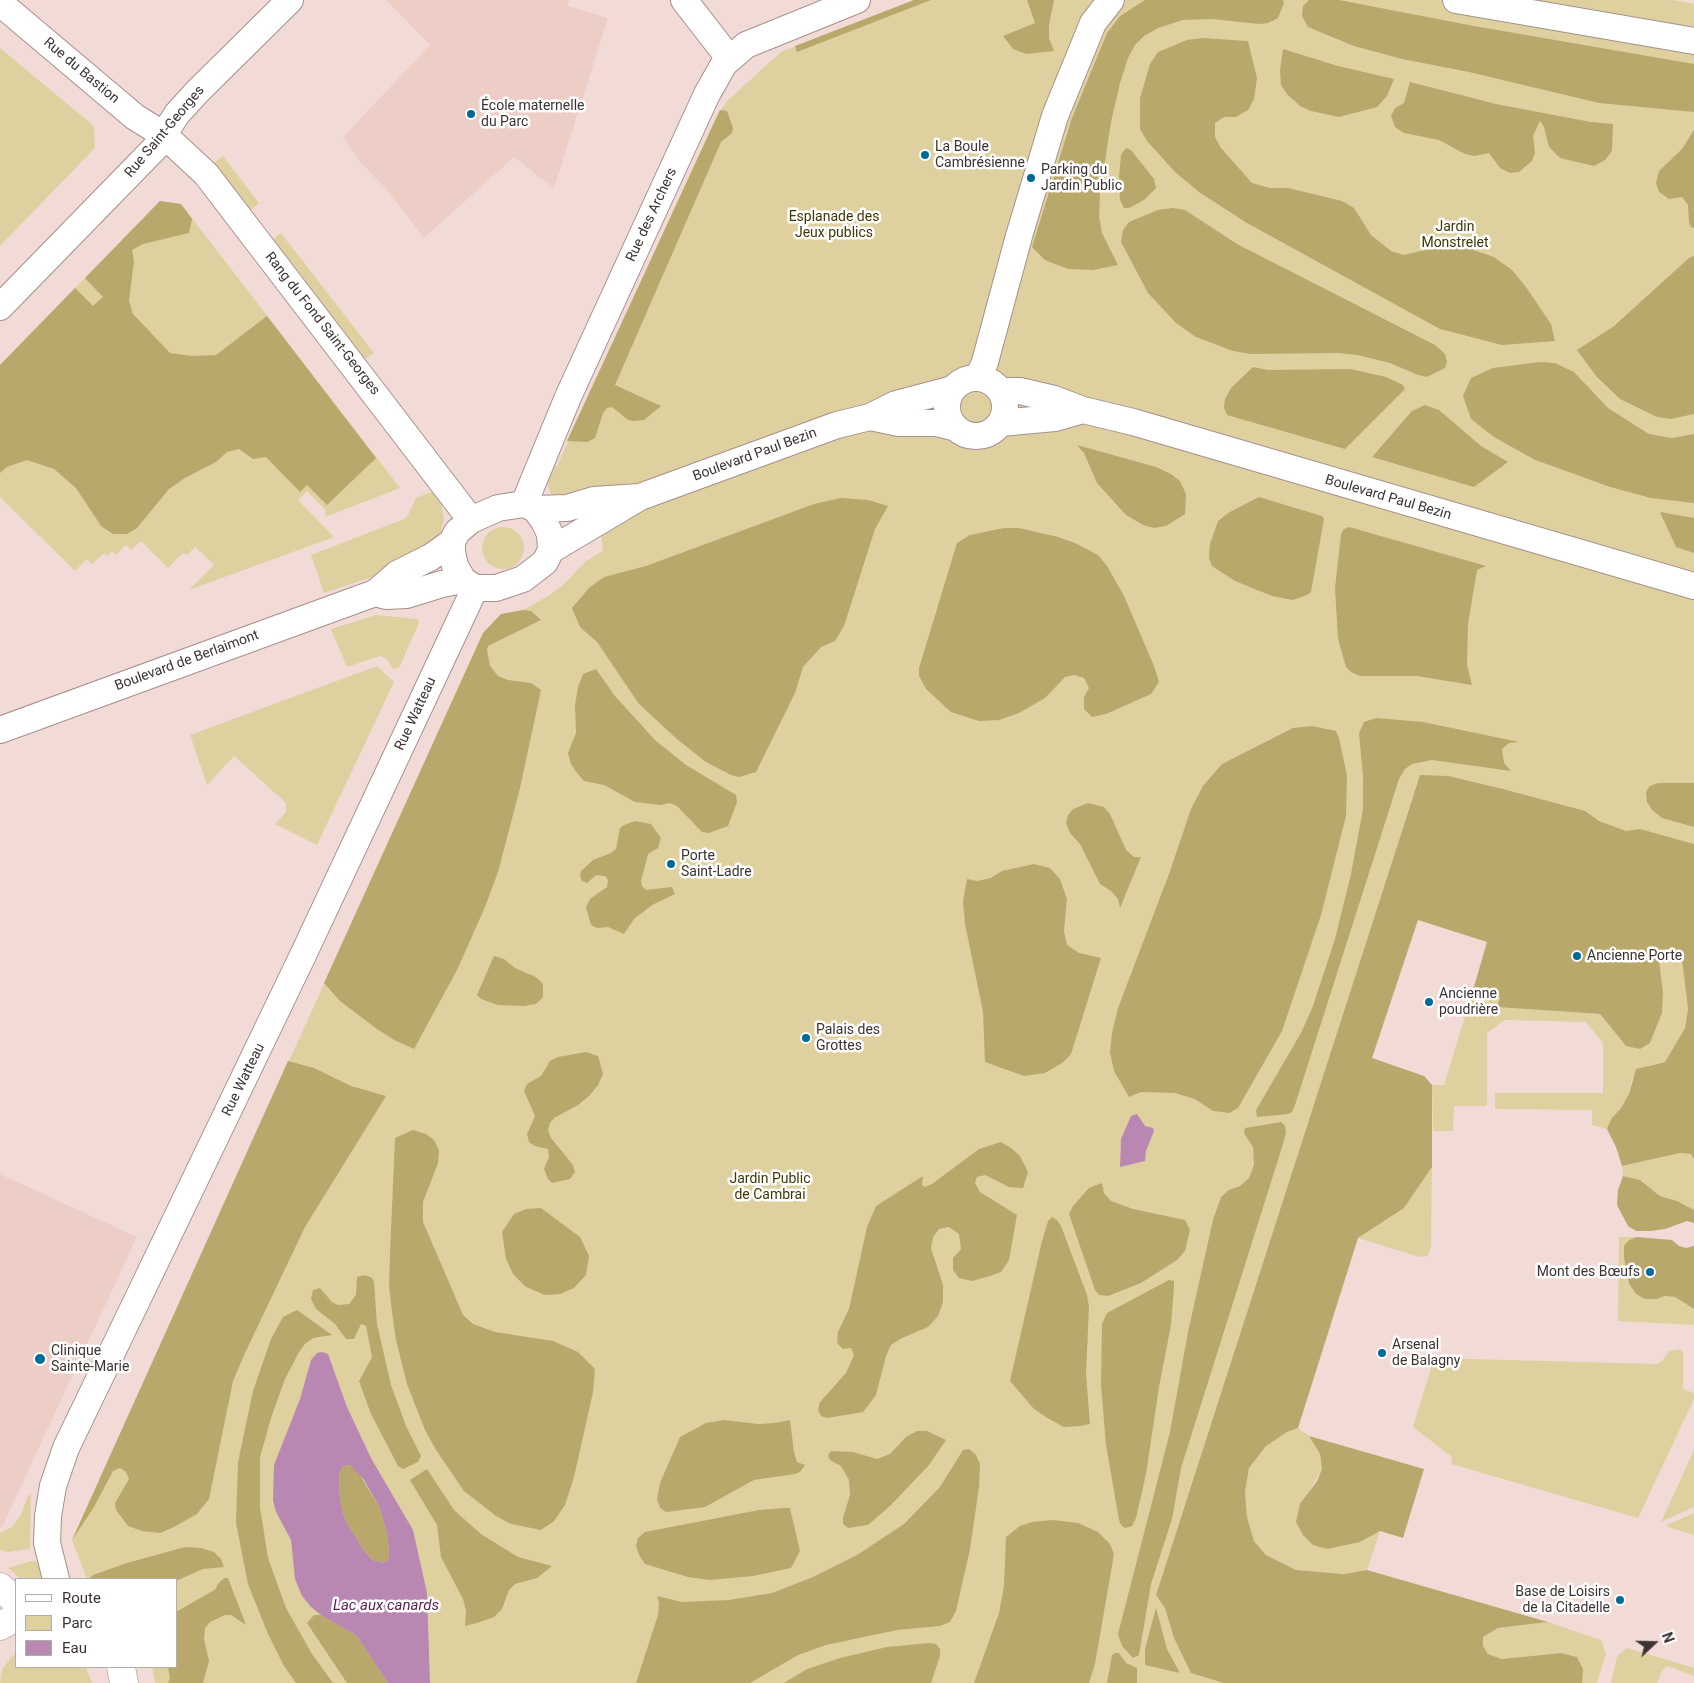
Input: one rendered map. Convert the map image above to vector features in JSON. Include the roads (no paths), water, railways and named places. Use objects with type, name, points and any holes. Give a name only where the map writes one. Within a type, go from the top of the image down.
[{"type":"main road","points":[[0,1587],[15,1600]]},
{"type":"main road","points":[[0,1626],[15,1618]]},
{"type":"main road","points":[[121,1668],[124,1683]]},
{"type":"street","name":"Rue Saint-Georges","points":[[0,307],[143,162],[164,135],[177,114],[290,0]]},
{"type":"street","points":[[684,0],[729,58]]},
{"type":"street","name":"Rue des Archers","points":[[530,507],[568,397],[707,94],[729,58],[746,45],[857,0]]},
{"type":"street","points":[[989,384],[964,380],[953,389],[949,395],[947,409],[951,422],[956,428],[970,435],[977,436],[990,432],[1000,423],[1005,410],[989,384],[985,362],[1019,236],[1055,116],[1093,23],[1111,0]]},
{"type":"street","points":[[1456,0],[1694,40]]},
{"type":"street","name":"Rue du Bastion","points":[[0,3],[136,117],[164,135]]},
{"type":"street","name":"Rang du Fond Saint-Georges","points":[[164,135],[195,163],[210,180],[471,520]]},
{"type":"street","name":"Boulevard Paul Bezin","points":[[989,384],[1054,399],[1083,410],[1133,422],[1694,586]]},
{"type":"street","name":"Boulevard Paul Bezin","points":[[551,550],[640,497],[837,425],[870,417],[896,404],[953,389]]},
{"type":"street","name":"Boulevard Paul Bezin","points":[[1000,423],[1054,418],[1083,410]]},
{"type":"street","name":"Boulevard Paul Bezin","points":[[870,417],[899,423],[936,423],[956,428]]},
{"type":"street","name":"Boulevard Paul Bezin","points":[[530,507],[567,508],[594,500],[640,497]]},
{"type":"street","points":[[530,507],[544,521],[550,534],[551,550],[545,562],[523,579],[496,588],[469,584],[456,566],[452,542],[456,532],[471,520],[498,508],[530,507]]},
{"type":"street","name":"Boulevard de Berlaimont","points":[[0,730],[375,593],[397,574],[431,558],[452,542]]},
{"type":"street","name":"Boulevard de Berlaimont","points":[[375,593],[406,595],[442,584],[469,584]]},
{"type":"street","name":"Rue Watteau","points":[[56,1578],[49,1558],[47,1524],[53,1486],[66,1448],[304,954],[469,584]]},
{"type":"water","points":[[1137,1114],[1145,1126],[1153,1128],[1154,1131],[1146,1151],[1145,1161],[1120,1167],[1121,1139],[1131,1116]]},
{"type":"water","name":"Lac aux canards","points":[[317,1353],[328,1354],[347,1407],[371,1458],[413,1530],[427,1593],[430,1683],[388,1683],[357,1636],[311,1607],[302,1596],[295,1579],[291,1540],[276,1512],[273,1500],[274,1465],[300,1399],[311,1360]],"holes":[[[350,1465],[364,1480],[380,1508],[387,1533],[389,1559],[384,1563],[373,1560],[365,1552],[345,1520],[340,1501],[339,1474],[343,1466]]]},
{"type":"place","name":"École maternelle du Parc","points":[[471,114]]},
{"type":"place","name":"La Boule Cambrésienne","points":[[925,155]]},
{"type":"place","name":"Parking du Jardin Public","points":[[1031,178]]},
{"type":"place","name":"Porte Saint-Ladre","points":[[671,864]]},
{"type":"place","name":"Ancienne Porte","points":[[1577,956]]},
{"type":"place","name":"Ancienne poudrière","points":[[1429,1002]]},
{"type":"place","name":"Palais des Grottes","points":[[806,1038]]},
{"type":"place","name":"Mont des Bœufs","points":[[1650,1272]]},
{"type":"place","name":"Arsenal de Balagny","points":[[1382,1353]]},
{"type":"place","name":"Clinique Sainte-Marie","points":[[40,1359]]},
{"type":"place","name":"Base de Loisirs de la Citadelle","points":[[1620,1600]]},
{"type":"park label","name":"Esplanade des Jeux publics","points":[[834,226]]},
{"type":"park label","name":"Jardin Monstrelet","points":[[1455,236]]},
{"type":"park label","name":"Jardin Public de Cambrai","points":[[770,1188]]}]
